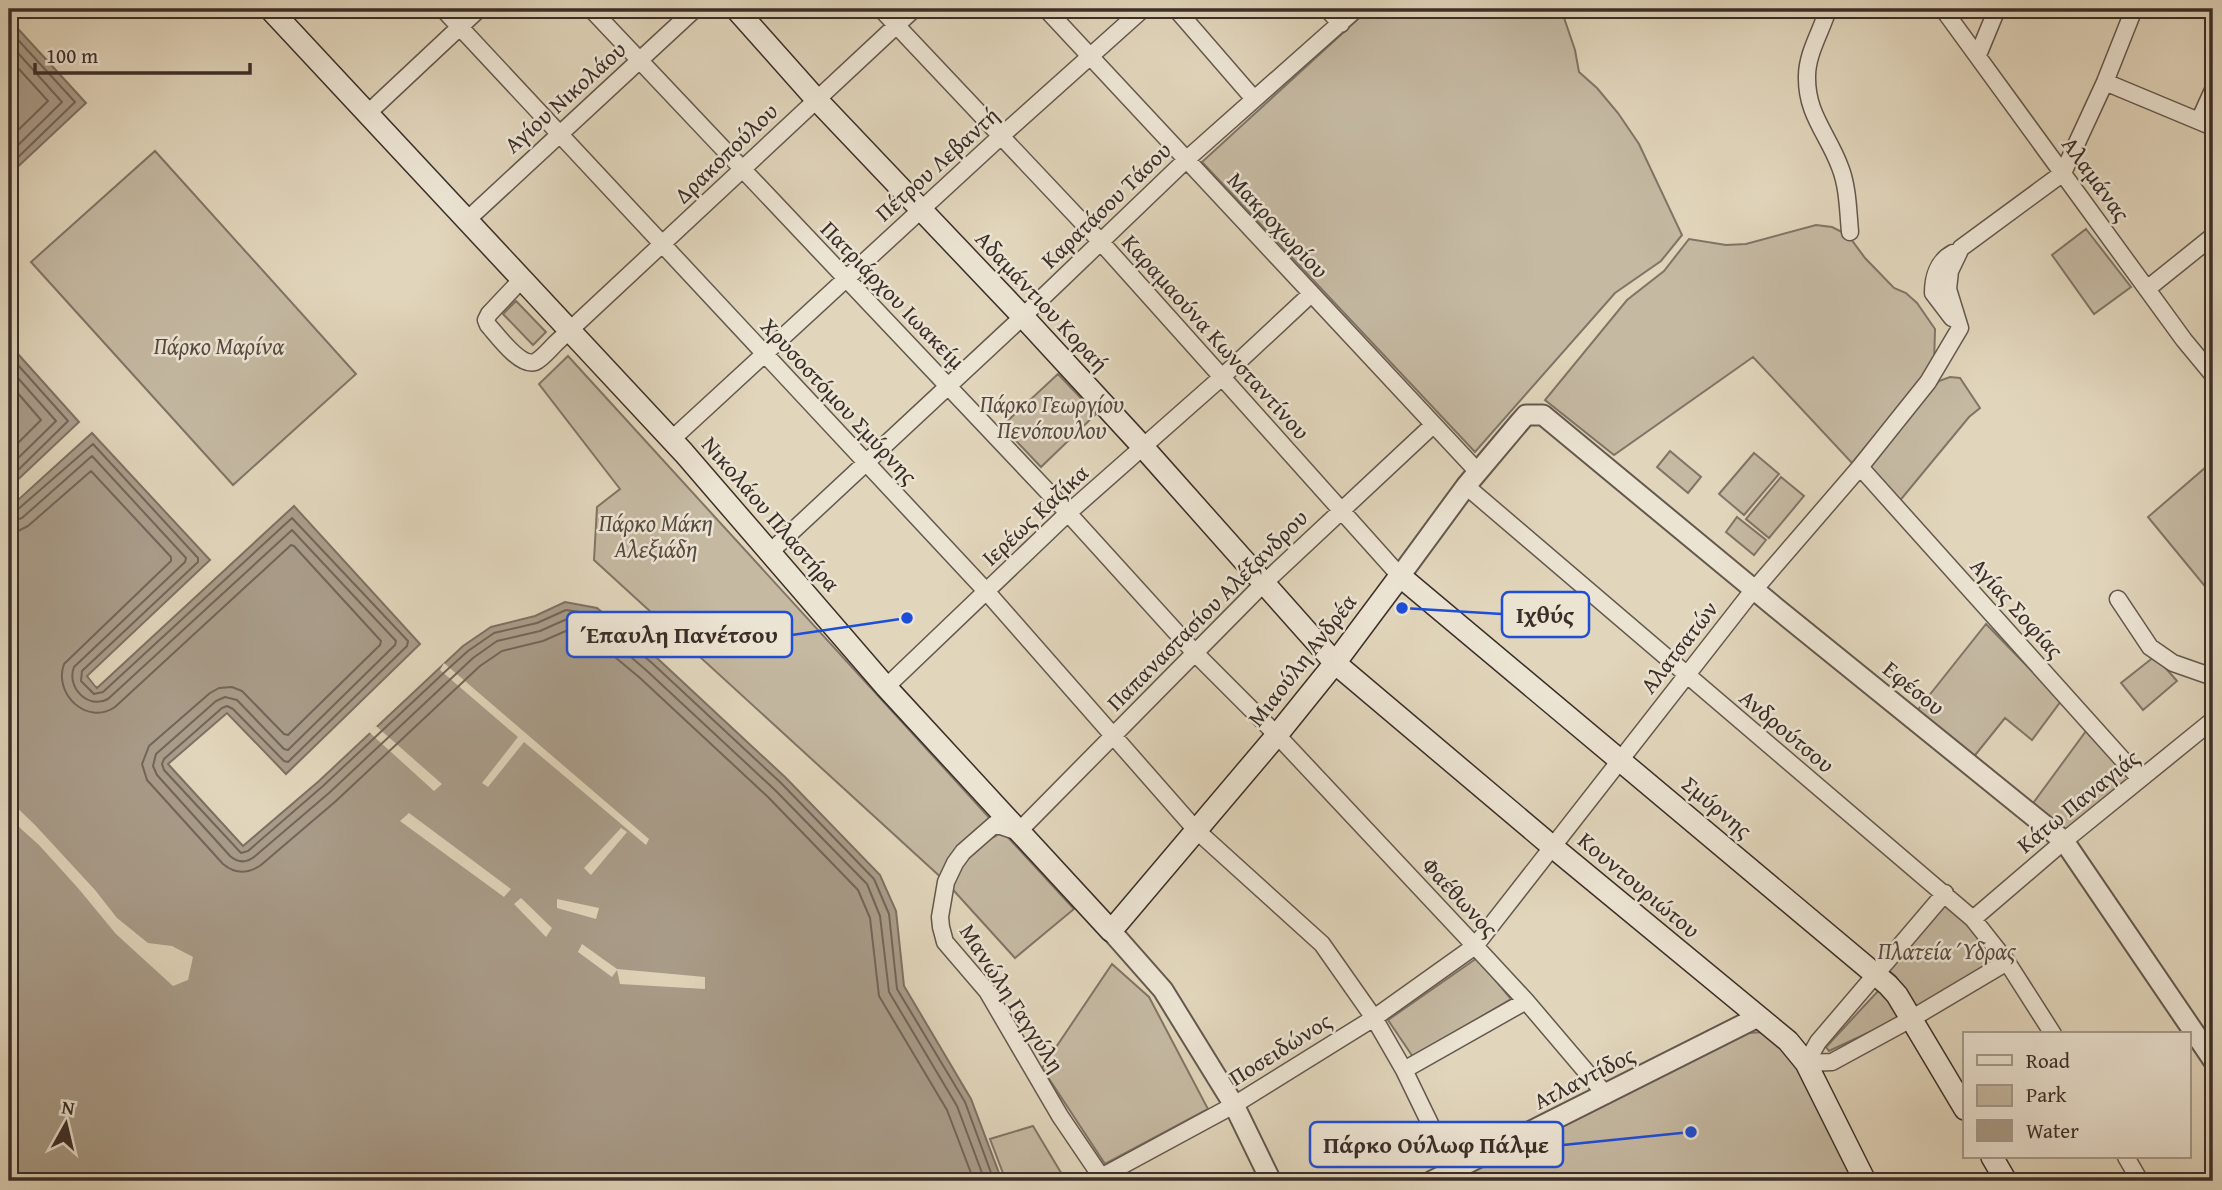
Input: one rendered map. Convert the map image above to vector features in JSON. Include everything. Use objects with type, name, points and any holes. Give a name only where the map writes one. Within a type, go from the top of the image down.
[{"type":"main road","name":"Νικολάου Πλαστήρα","points":[[271,9],[671,440],[886,687],[1111,931]]},
{"type":"main road","name":"Αδαμάντιου Κοραή","points":[[736,9],[816,99],[1143,447],[1335,663]]},
{"type":"main road","name":"Μιαούλη Ανδρέα","points":[[1111,931],[1277,735],[1400,576]]},
{"type":"main road","name":"Σμύρνης","points":[[1400,576],[1876,974],[1897,995],[1963,1107]]},
{"type":"main road","name":"Κουντουριώτου","points":[[1335,663],[1553,848],[1788,1041],[1806,1063],[1865,1181]]},
{"type":"main road","points":[[1993,1158],[2006,1181]]},
{"type":"street","name":"Χρυσοστόμου Σμύρνης","points":[[443,9],[986,591],[1196,830],[1322,944],[1374,1018],[1404,1070],[1453,1171]]},
{"type":"street","points":[[368,113],[479,9]]},
{"type":"street","name":"Πατριάρχου Ιωακείμ","points":[[591,9],[1068,513],[1196,654],[1277,735]]},
{"type":"street","name":"Αγίου Νικολάου","points":[[467,220],[695,9]]},
{"type":"street","name":"Καραμαούνα Κωνσταντίνου","points":[[881,9],[1100,241],[1400,576]]},
{"type":"street","name":"Δρακοπούλου","points":[[522,279],[486,320],[520,360],[529,363],[536,361],[663,245],[914,9]]},
{"type":"street","name":"Μακροχωρίου","points":[[1046,9],[1432,426],[1472,479]]},
{"type":"street","name":"Πέτρου Λεβαντή","points":[[671,440],[1143,9]]},
{"type":"street","points":[[1176,9],[1254,99]]},
{"type":"street","points":[[1327,9],[1341,24]]},
{"type":"street","name":"Καρατάσου Τάσου","points":[[769,554],[1186,159],[1356,9]]},
{"type":"street","points":[[1828,9],[1810,57],[1807,92],[1812,113],[1841,170],[1850,232]]},
{"type":"street","name":"Αλαμάνας","points":[[1943,9],[2183,340],[2213,375]]},
{"type":"street","points":[[1978,55],[1997,9]]},
{"type":"street","points":[[2063,173],[2105,82],[2134,9]]},
{"type":"street","points":[[2105,82],[2206,124],[2213,90]]},
{"type":"street","name":"Αλατσατών","points":[[1475,946],[1754,589],[1860,467],[1928,382],[1960,328],[1933,293],[1933,280],[1947,256],[2063,173]]},
{"type":"street","points":[[2147,289],[2213,236]]},
{"type":"street","name":"Ιερέως Καζίκα","points":[[886,687],[1068,513],[1311,294]]},
{"type":"street","name":"Μιαούλη Ανδρέα","points":[[1400,576],[1472,479],[1526,415]]},
{"type":"street","name":"Εφέσου","points":[[1526,415],[1543,415],[2064,841],[2213,1060]]},
{"type":"street","name":"Παπαναστασίου Αλέξανδρου","points":[[1018,832],[1112,734],[1264,584],[1432,426]]},
{"type":"street","name":"Αγίας Σοφίας","points":[[1860,467],[2140,779]]},
{"type":"street","name":"Ανδρούτσου","points":[[1472,479],[1686,675],[1973,919],[2007,962],[2052,1032]]},
{"type":"street","points":[[2118,599],[2150,647],[2173,663],[2213,677]]},
{"type":"street","name":"Κάτω Παναγιάς","points":[[1973,919],[2213,720]]},
{"type":"street","name":"Φαέθωνος","points":[[1277,735],[1526,1001],[1606,1095]]},
{"type":"street","name":"Μανώλη Γαγγύλη","points":[[1018,832],[995,824],[963,852],[946,882],[940,916],[941,928],[946,942],[987,991],[1060,1116],[1102,1179]]},
{"type":"street","points":[[1945,893],[1812,1048],[1806,1063],[1832,1062],[2007,962]]},
{"type":"street","name":"Νικολάου Πλαστήρα","points":[[1111,931],[1163,990],[1234,1105],[1271,1181]]},
{"type":"street","name":"Ποσειδώνος","points":[[1102,1179],[1234,1105],[1374,1018],[1475,946]]},
{"type":"street","points":[[1404,1070],[1526,1001]]},
{"type":"street","name":"Ατλαντίδος","points":[[1432,1181],[1758,1017]]},
{"type":"street","points":[[2127,1158],[2140,1181]]},
{"type":"green space","points":[[1369,9],[1561,9],[1575,50],[1579,72],[1618,113],[1639,144],[1682,235],[1661,261],[1615,293],[1475,452],[1202,162]]},
{"type":"green space","name":"Πάρκο Μαρίνα","points":[[155,151],[356,374],[233,485],[31,262]]},
{"type":"green space","points":[[1816,225],[1832,227],[1848,235],[1865,258],[1894,288],[1906,293],[1917,303],[1935,329],[1934,365],[1852,463],[1753,357],[1614,455],[1545,400],[1627,300],[1664,271],[1689,239],[1726,245],[1746,244]]},
{"type":"green space","points":[[2086,229],[2131,287],[2094,314],[2052,255]]},
{"type":"green space","points":[[516,301],[546,332],[533,345],[503,314]]},
{"type":"green space","name":"Πάρκο Μάκη Αλεξιάδη","points":[[568,356],[995,824],[976,847],[1003,832],[1074,909],[1015,958],[946,882],[594,560],[597,507],[620,489],[539,384]]},
{"type":"green space","name":"Πάρκο Γεωργίου Πενόπουλου","points":[[1058,374],[1096,414],[1041,467],[1002,426]]},
{"type":"green space","points":[[1950,377],[1960,378],[1980,408],[1969,417],[1898,503],[1867,468],[1939,381]]},
{"type":"green space","points":[[1670,451],[1701,477],[1688,493],[1657,467]]},
{"type":"green space","points":[[1754,453],[1779,474],[1744,515],[1719,494]]},
{"type":"green space","points":[[2213,461],[2213,600],[2204,585],[2148,517]]},
{"type":"green space","points":[[1781,477],[1804,496],[1769,538],[1746,519]]},
{"type":"green space","points":[[1737,517],[1766,540],[1754,555],[1726,532]]},
{"type":"green space","points":[[1986,624],[2061,701],[2032,740],[2005,718],[1972,759],[1916,712]]},
{"type":"green space","points":[[2155,656],[2177,681],[2143,710],[2121,683]]},
{"type":"green space","points":[[2086,731],[2130,778],[2063,834],[2031,806]]},
{"type":"green space","name":"Πλατεία Ύδρας","points":[[1945,902],[1964,918],[1999,962],[1916,1009],[1896,977],[1886,968]]},
{"type":"green space","points":[[1477,958],[1511,999],[1413,1057],[1388,1020]]},
{"type":"green space","points":[[1112,964],[1149,997],[1208,1109],[1105,1164],[1042,1068]]},
{"type":"green space","points":[[1879,990],[1902,1017],[1829,1051],[1826,1047]]},
{"type":"green space","points":[[1765,1032],[1800,1061],[1858,1181],[1450,1181],[1747,1033]]},
{"type":"green space","points":[[1033,1126],[1066,1181],[1006,1181],[990,1139]]},
{"type":"water","points":[[9,19],[86,103],[9,175]]},
{"type":"water","points":[[9,344],[79,422],[9,488]]},
{"type":"water","points":[[92,433],[210,560],[87,676],[97,688],[294,506],[420,644],[286,774],[227,713],[168,764],[243,846],[319,781],[463,646],[491,627],[535,616],[565,602],[597,608],[657,658],[786,778],[880,875],[896,911],[904,986],[971,1099],[1002,1181],[9,1181],[9,508]]},
{"type":"pier","points":[[91,431],[9,507],[9,504]]},
{"type":"pier","points":[[208,565],[91,677],[97,683],[216,575],[96,686],[89,677]]},
{"type":"pier","points":[[444,663],[649,839],[646,845],[524,742],[488,787],[482,783],[518,737],[440,670]]},
{"type":"pier","points":[[376,726],[442,784],[434,791],[369,732]]},
{"type":"pier","points":[[9,800],[95,890],[117,918],[148,943],[172,946],[193,957],[188,980],[173,986],[116,934],[39,845],[9,818]]},
{"type":"pier","points":[[409,813],[511,889],[504,897],[400,821]]},
{"type":"pier","points":[[621,828],[627,832],[591,875],[584,868]]},
{"type":"pier","points":[[521,898],[552,928],[546,937],[514,904]]},
{"type":"pier","points":[[557,899],[599,908],[596,919],[557,908]]},
{"type":"pier","points":[[582,944],[617,969],[705,977],[705,989],[620,984],[617,970],[612,977],[578,952]]},
{"type":"place","name":"Ιχθύς","points":[[1402,608]]},
{"type":"place","name":"Έπαυλη Πανέτσου","points":[[907,618]]},
{"type":"place","name":"Πάρκο Ούλωφ Πάλμε","points":[[1691,1132]]}]
